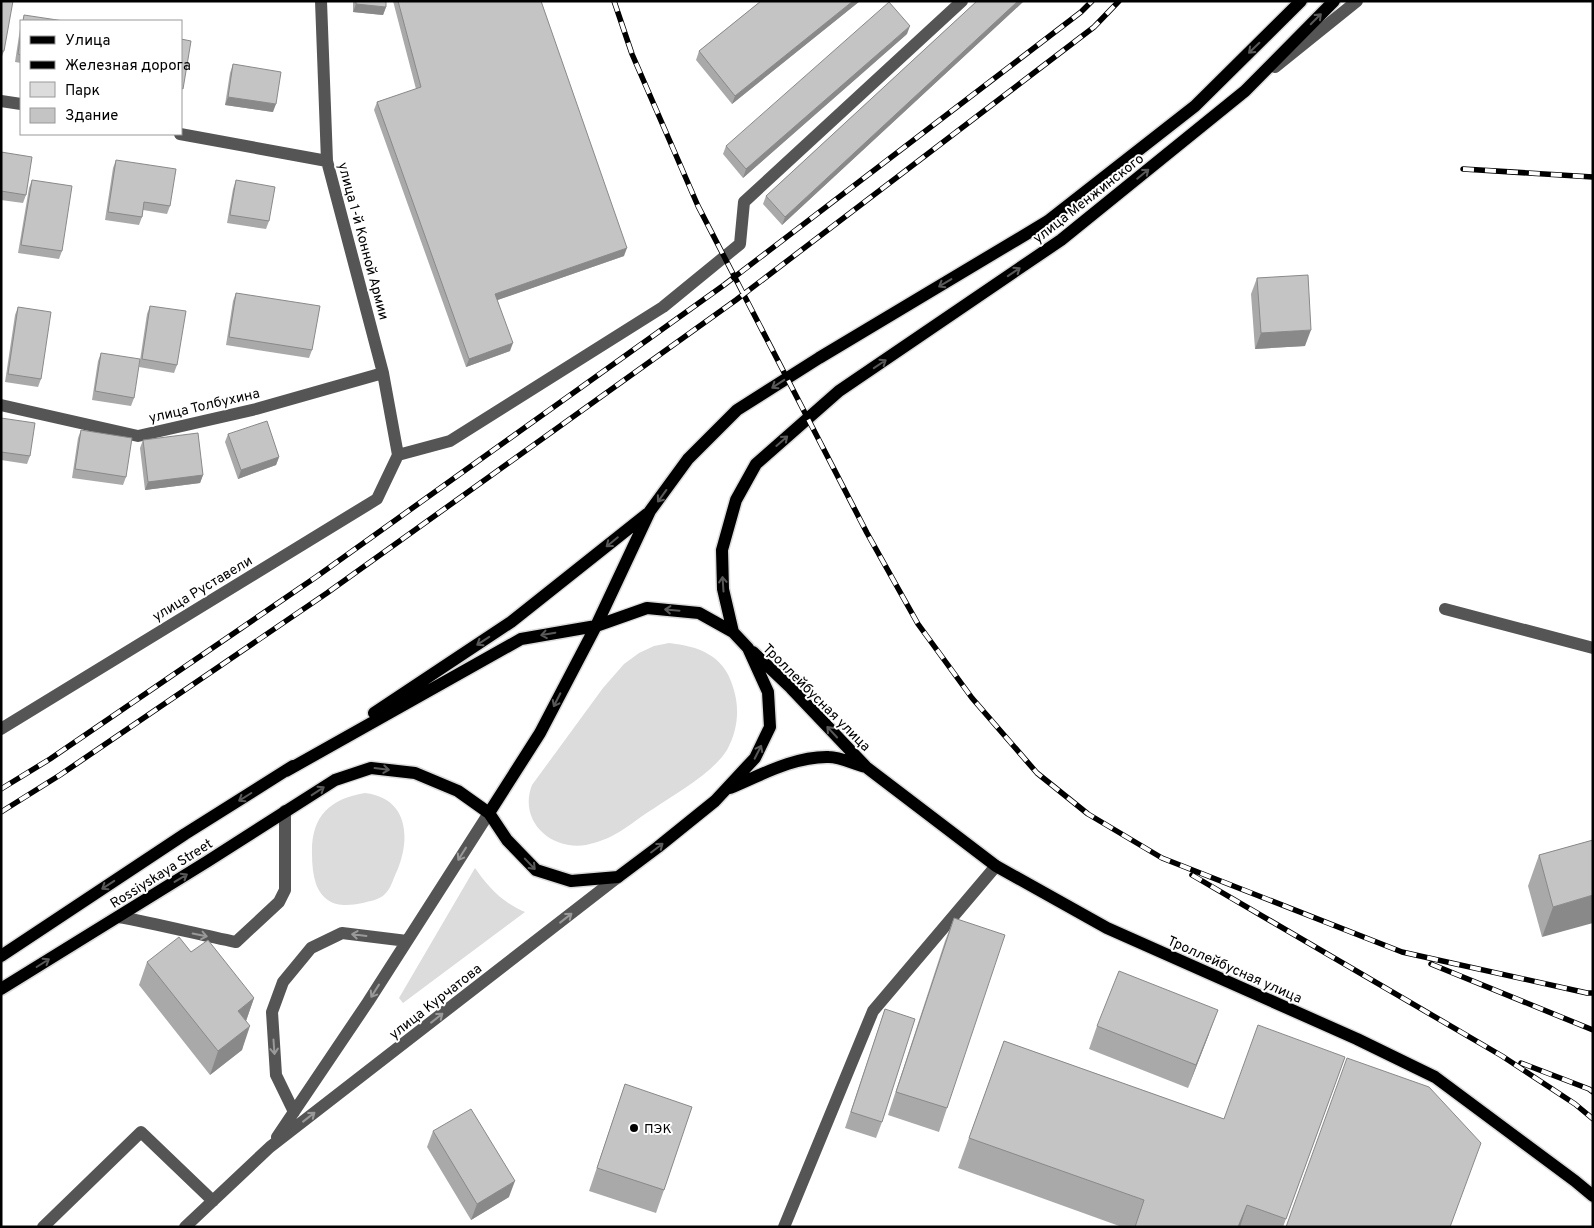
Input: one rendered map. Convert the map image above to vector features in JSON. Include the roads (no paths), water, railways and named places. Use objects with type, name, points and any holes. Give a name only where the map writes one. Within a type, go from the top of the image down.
[{"type":"main road","name":"улица Менжинского","points":[[650,512],[688,459],[737,410],[819,358],[1048,221],[1194,106],[1301,1]]},
{"type":"main road","name":"улица Менжинского","points":[[734,632],[723,588],[722,550],[736,500],[756,464],[839,391],[1061,240],[1245,91],[1334,1]]},
{"type":"main road","points":[[286,771],[521,639],[596,626],[647,608],[699,612],[734,632],[748,648],[768,692],[770,726],[755,758],[715,802],[618,877],[572,881],[536,870],[507,840],[489,813],[540,733],[596,626],[650,512]]},
{"type":"main road","points":[[286,771],[511,622],[650,512]]},
{"type":"main road","name":"Троллейбусная улица","points":[[748,648],[791,688],[866,767],[996,866],[1107,928],[1357,1039],[1435,1077],[1593,1196]]},
{"type":"main road","name":"Троллейбусная улица","points":[[727,790],[780,767],[806,759],[830,756],[866,767]]},
{"type":"main road","name":"Rossiyskaya Street","points":[[1,989],[335,780],[371,768],[415,773],[458,791],[489,813]]},
{"type":"main road","name":"Rossiyskaya Street","points":[[1,956],[186,834],[286,771]]},
{"type":"street","name":"улица 1-й Конной Армии","points":[[322,1],[327,161],[383,373],[398,455]]},
{"type":"street","points":[[398,455],[450,441],[663,307],[740,244],[744,202],[962,1]]},
{"type":"street","points":[[1245,91],[1357,1]]},
{"type":"street","points":[[1,101],[20,104]]},
{"type":"street","points":[[182,134],[327,161]]},
{"type":"street","name":"улица Толбухина","points":[[1,405],[138,436],[256,409],[383,373]]},
{"type":"street","name":"улица Руставели","points":[[1,729],[377,499],[398,455]]},
{"type":"street","points":[[1446,609],[1593,648]]},
{"type":"street","points":[[118,917],[236,942],[279,902],[286,890],[285,811]]},
{"type":"street","name":"улица Курчатова","points":[[270,1147],[407,941],[489,813]]},
{"type":"street","points":[[784,1227],[874,1011],[996,866]]},
{"type":"street","name":"улица Курчатова","points":[[185,1227],[270,1147],[618,877]]},
{"type":"street","points":[[294,1112],[276,1075],[272,1012],[283,982],[311,948],[342,933],[407,941]]},
{"type":"street","points":[[43,1227],[141,1132],[213,1201]]},
{"type":"railway","points":[[614,1],[632,54],[698,206],[867,533],[918,624],[972,698],[1037,773],[1088,814],[1162,858],[1402,952],[1593,993]]},
{"type":"railway","points":[[1,789],[50,759],[316,577],[724,285],[1081,12],[1092,1]]},
{"type":"railway","points":[[1,812],[60,775],[327,593],[736,300],[1094,27],[1119,1]]},
{"type":"railway","points":[[1463,169],[1593,177]]},
{"type":"railway","points":[[1192,875],[1502,1056],[1575,1104],[1593,1119]]},
{"type":"railway","points":[[1431,964],[1593,1030]]},
{"type":"railway","points":[[1521,1063],[1593,1092]]},
{"type":"place","name":"ПЭК","points":[[634,1128]]}]
